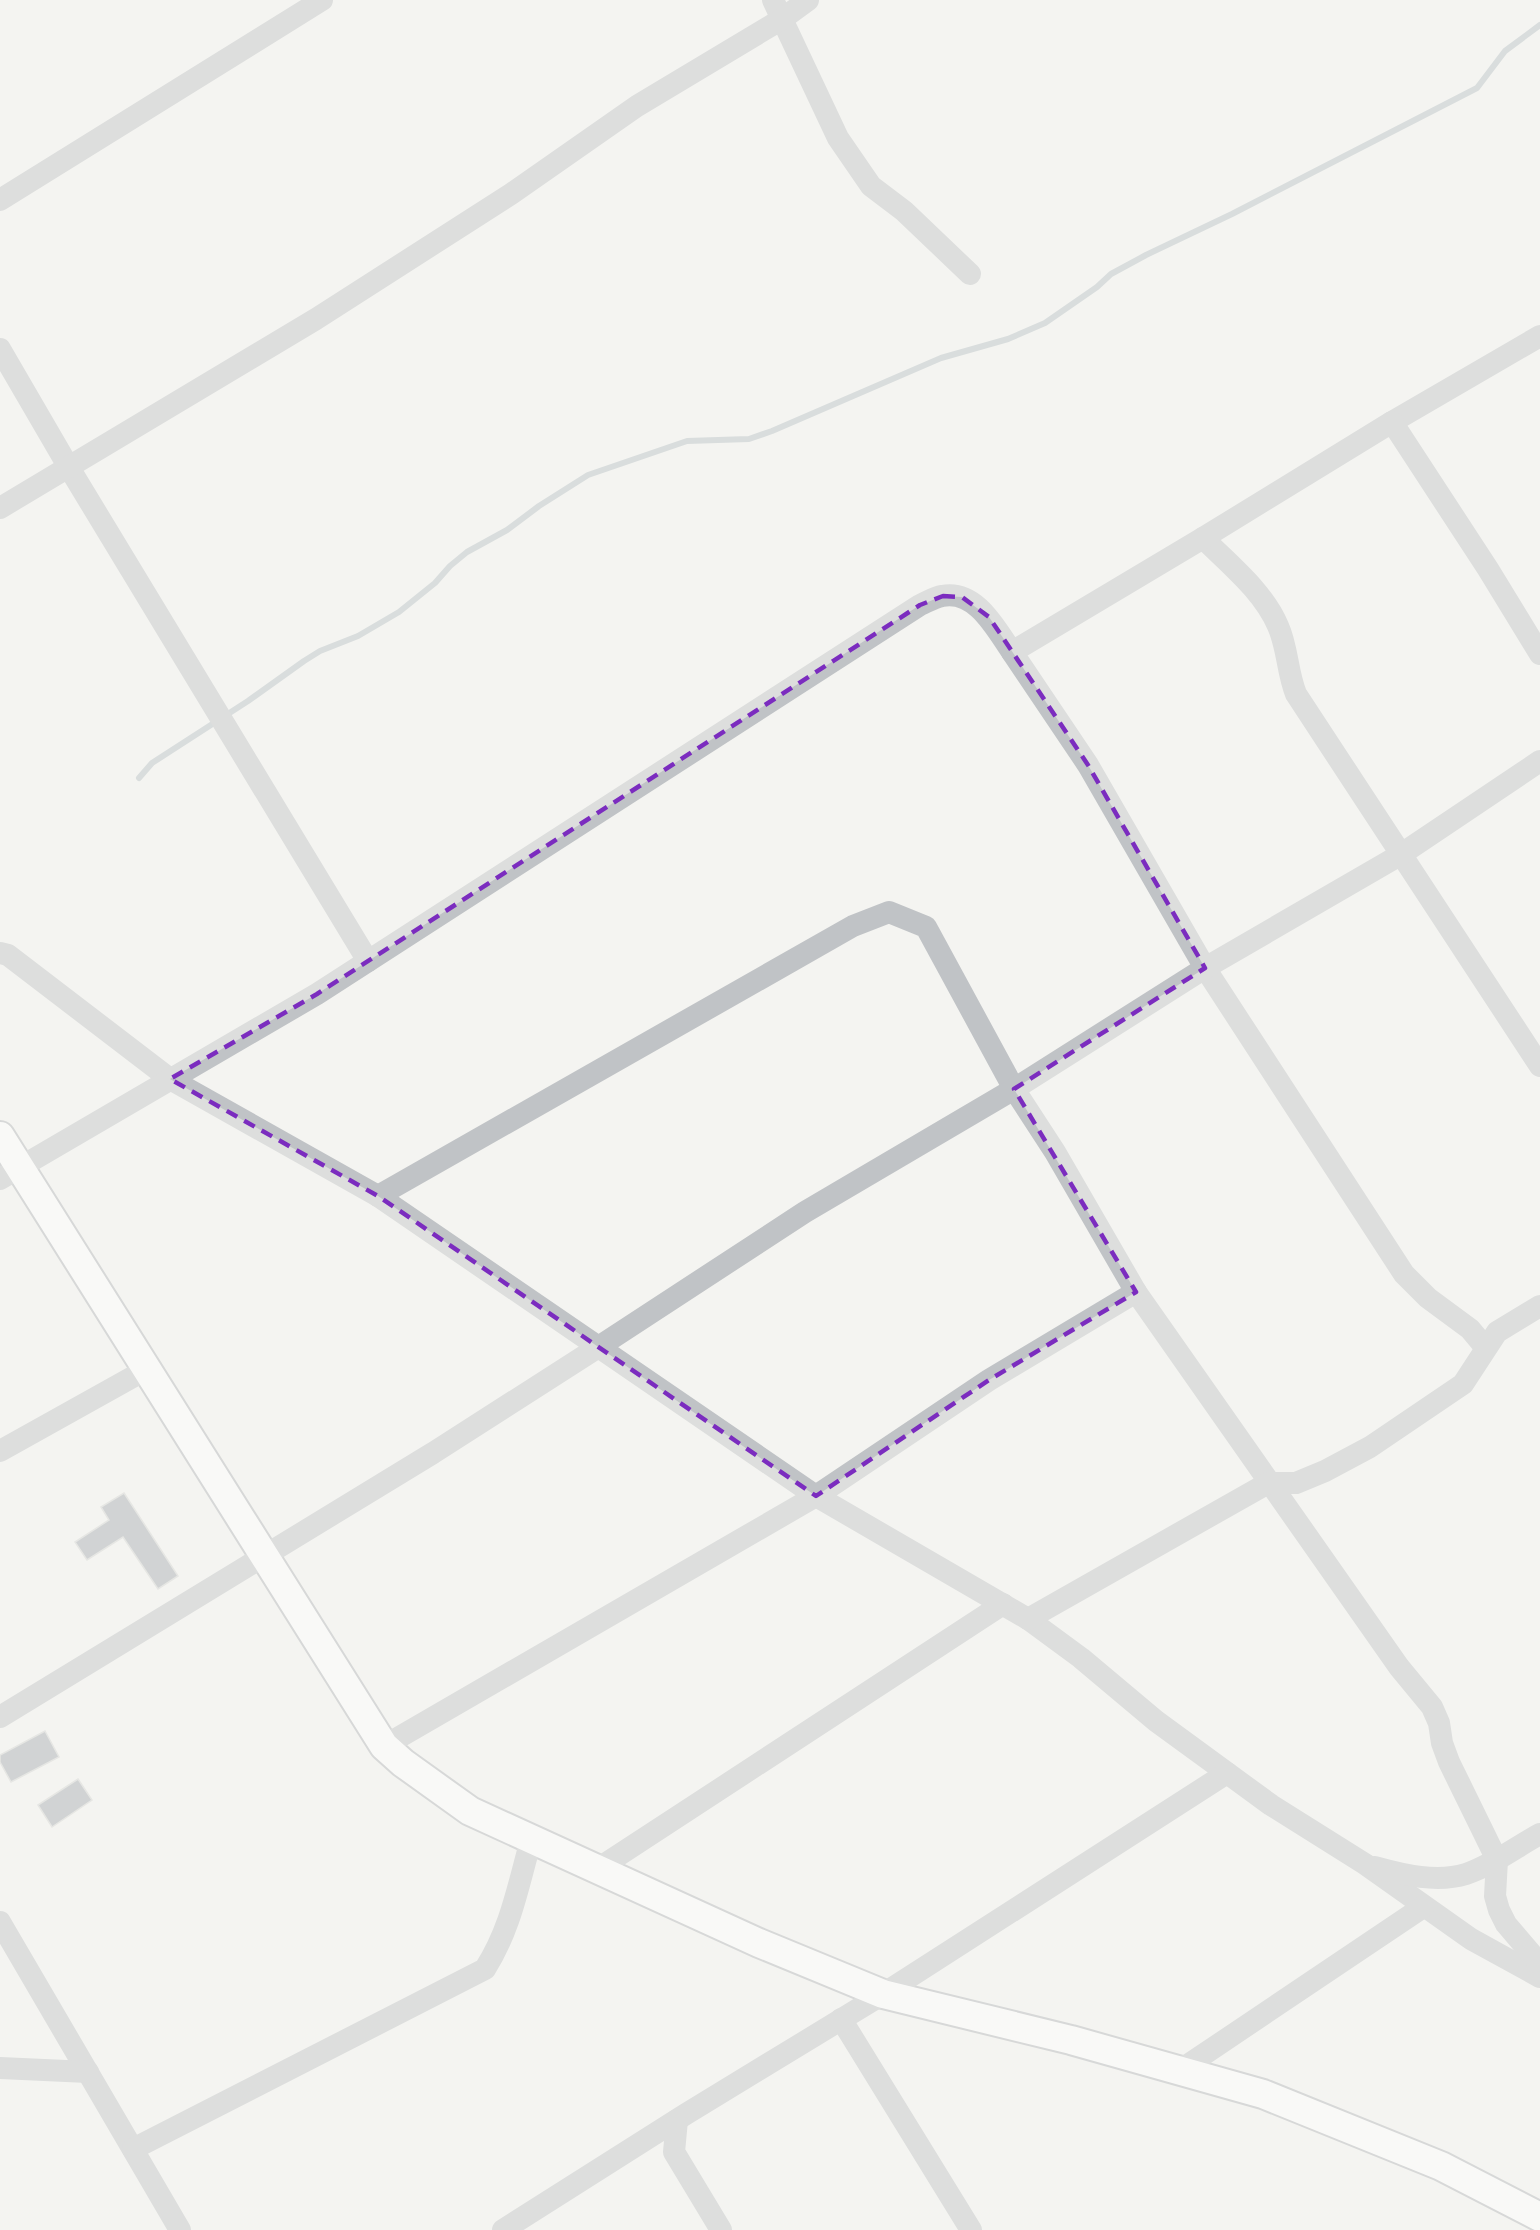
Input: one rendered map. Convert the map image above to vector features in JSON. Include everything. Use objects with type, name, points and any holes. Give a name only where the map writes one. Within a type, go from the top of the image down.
[{"type":"main road","points":[[0,1136],[10,1173],[147,1369],[384,1746],[403,1763],[471,1811],[759,1943],[883,1994],[1071,2040],[1263,2094],[1441,2166],[1540,2217]]},
{"type":"street","points":[[0,200],[322,0]]},
{"type":"street","points":[[0,508],[316,319],[511,194],[777,9],[808,0]]},
{"type":"street","points":[[777,9],[838,138],[871,186],[904,211],[970,274]]},
{"type":"street","points":[[1012,652],[1392,422],[1540,336]]},
{"type":"street","points":[[0,349],[68,466],[368,961]]},
{"type":"street","points":[[1392,422],[1488,569],[1540,654]]},
{"type":"street","points":[[1203,538],[1262,598],[1278,626],[1288,656],[1290,677],[1296,694],[1540,1066]]},
{"type":"street","points":[[10,1173],[316,994],[920,605],[943,596],[962,597],[989,617],[1088,765],[1205,968],[1404,1274],[1428,1298],[1470,1329],[1485,1347]]},
{"type":"street","points":[[0,1717],[433,1453],[805,1212],[1014,1089],[1205,968],[1400,855],[1540,761]]},
{"type":"street","points":[[378,1196],[853,926],[889,912],[926,927],[1014,1089],[1055,1152],[1136,1292],[1399,1667],[1432,1707],[1449,1762],[1497,1860],[1495,1896],[1499,1910],[1506,1924],[1540,1964]]},
{"type":"street","points":[[0,953],[8,955],[170,1079],[378,1196],[816,1496],[1028,1619],[1081,1658],[1156,1721],[1271,1805],[1365,1864],[1471,1939],[1540,1977]]},
{"type":"street","points":[[384,1746],[816,1496],[989,1380],[1136,1292]]},
{"type":"street","points":[[1028,1619],[1268,1483],[1296,1483],[1325,1471],[1370,1447],[1462,1384],[1497,1332],[1540,1306]]},
{"type":"street","points":[[0,1451],[147,1369]]},
{"type":"street","points":[[597,1870],[1003,1604]]},
{"type":"street","points":[[503,2230],[883,1994],[1227,1773]]},
{"type":"street","points":[[1365,1864],[1395,1873],[1439,1878],[1466,1874],[1497,1860],[1540,1834]]},
{"type":"street","points":[[133,2149],[486,1970],[508,1926],[531,1840]]},
{"type":"street","points":[[1179,2071],[1423,1907]]},
{"type":"street","points":[[0,1922],[180,2230]]},
{"type":"street","points":[[841,2019],[971,2230]]},
{"type":"street","points":[[0,2068],[88,2073]]},
{"type":"street","points":[[677,2120],[675,2152],[721,2230]]},
{"type":"highlighted area","points":[[943,596],[962,597],[989,617],[1088,765],[1205,968],[1014,1089],[1136,1292],[989,1380],[816,1496],[378,1196],[170,1079],[317,994],[920,605]]},
{"type":"building","points":[[124,1493],[178,1576],[158,1589],[123,1537],[87,1560],[75,1542],[109,1520],[101,1507]]},
{"type":"building","points":[[45,1731],[59,1757],[11,1782],[0,1762],[0,1755]]},
{"type":"building","points":[[78,1779],[92,1800],[52,1827],[38,1805]]},
{"type":"waterway","points":[[139,778],[152,763],[248,701],[304,661],[320,651],[358,636],[399,612],[435,583],[467,552],[507,530],[539,506],[588,475],[687,441],[749,439],[941,358],[1008,339],[1045,323],[1097,287],[1111,274],[1477,88],[1505,51],[1540,25]]}]
